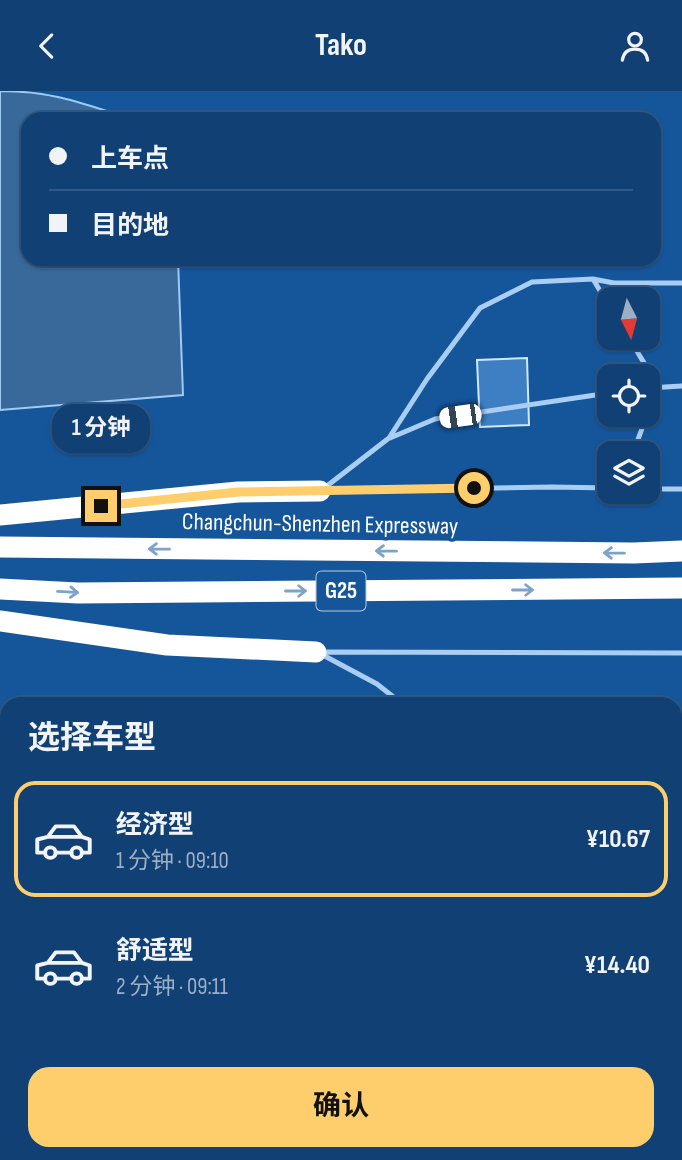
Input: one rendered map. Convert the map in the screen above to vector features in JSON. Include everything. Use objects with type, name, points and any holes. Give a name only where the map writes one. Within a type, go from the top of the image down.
[{"type":"highway","points":[[0,515],[238,492],[320,491]]},
{"type":"highway","name":"Changchun-Shenzhen Expressway","points":[[0,547],[620,553],[682,551]]},
{"type":"highway","name":"G25","points":[[0,589],[92,593],[682,588]]},
{"type":"highway","points":[[0,621],[167,645],[316,652]]},
{"type":"lane","points":[[389,438],[426,379],[480,308],[532,282],[593,279],[614,283],[682,283]]},
{"type":"lane","points":[[593,279],[598,287]]},
{"type":"lane","points":[[660,386],[682,386]]},
{"type":"lane","points":[[320,491],[389,438],[435,419],[597,395]]},
{"type":"lane","points":[[320,491],[597,488]]},
{"type":"lane","points":[[660,489],[682,489]]},
{"type":"lane","points":[[316,652],[682,653]]},
{"type":"lane","points":[[316,652],[377,684],[393,697]]},
{"type":"water","points":[[0,91],[36,93],[110,112],[21,112],[21,266],[178,266],[183,395],[0,410]]},
{"type":"building","points":[[527,358],[529,425],[480,427],[477,360]]},
{"type":"route","points":[[101,506],[238,492],[474,488]]}]
